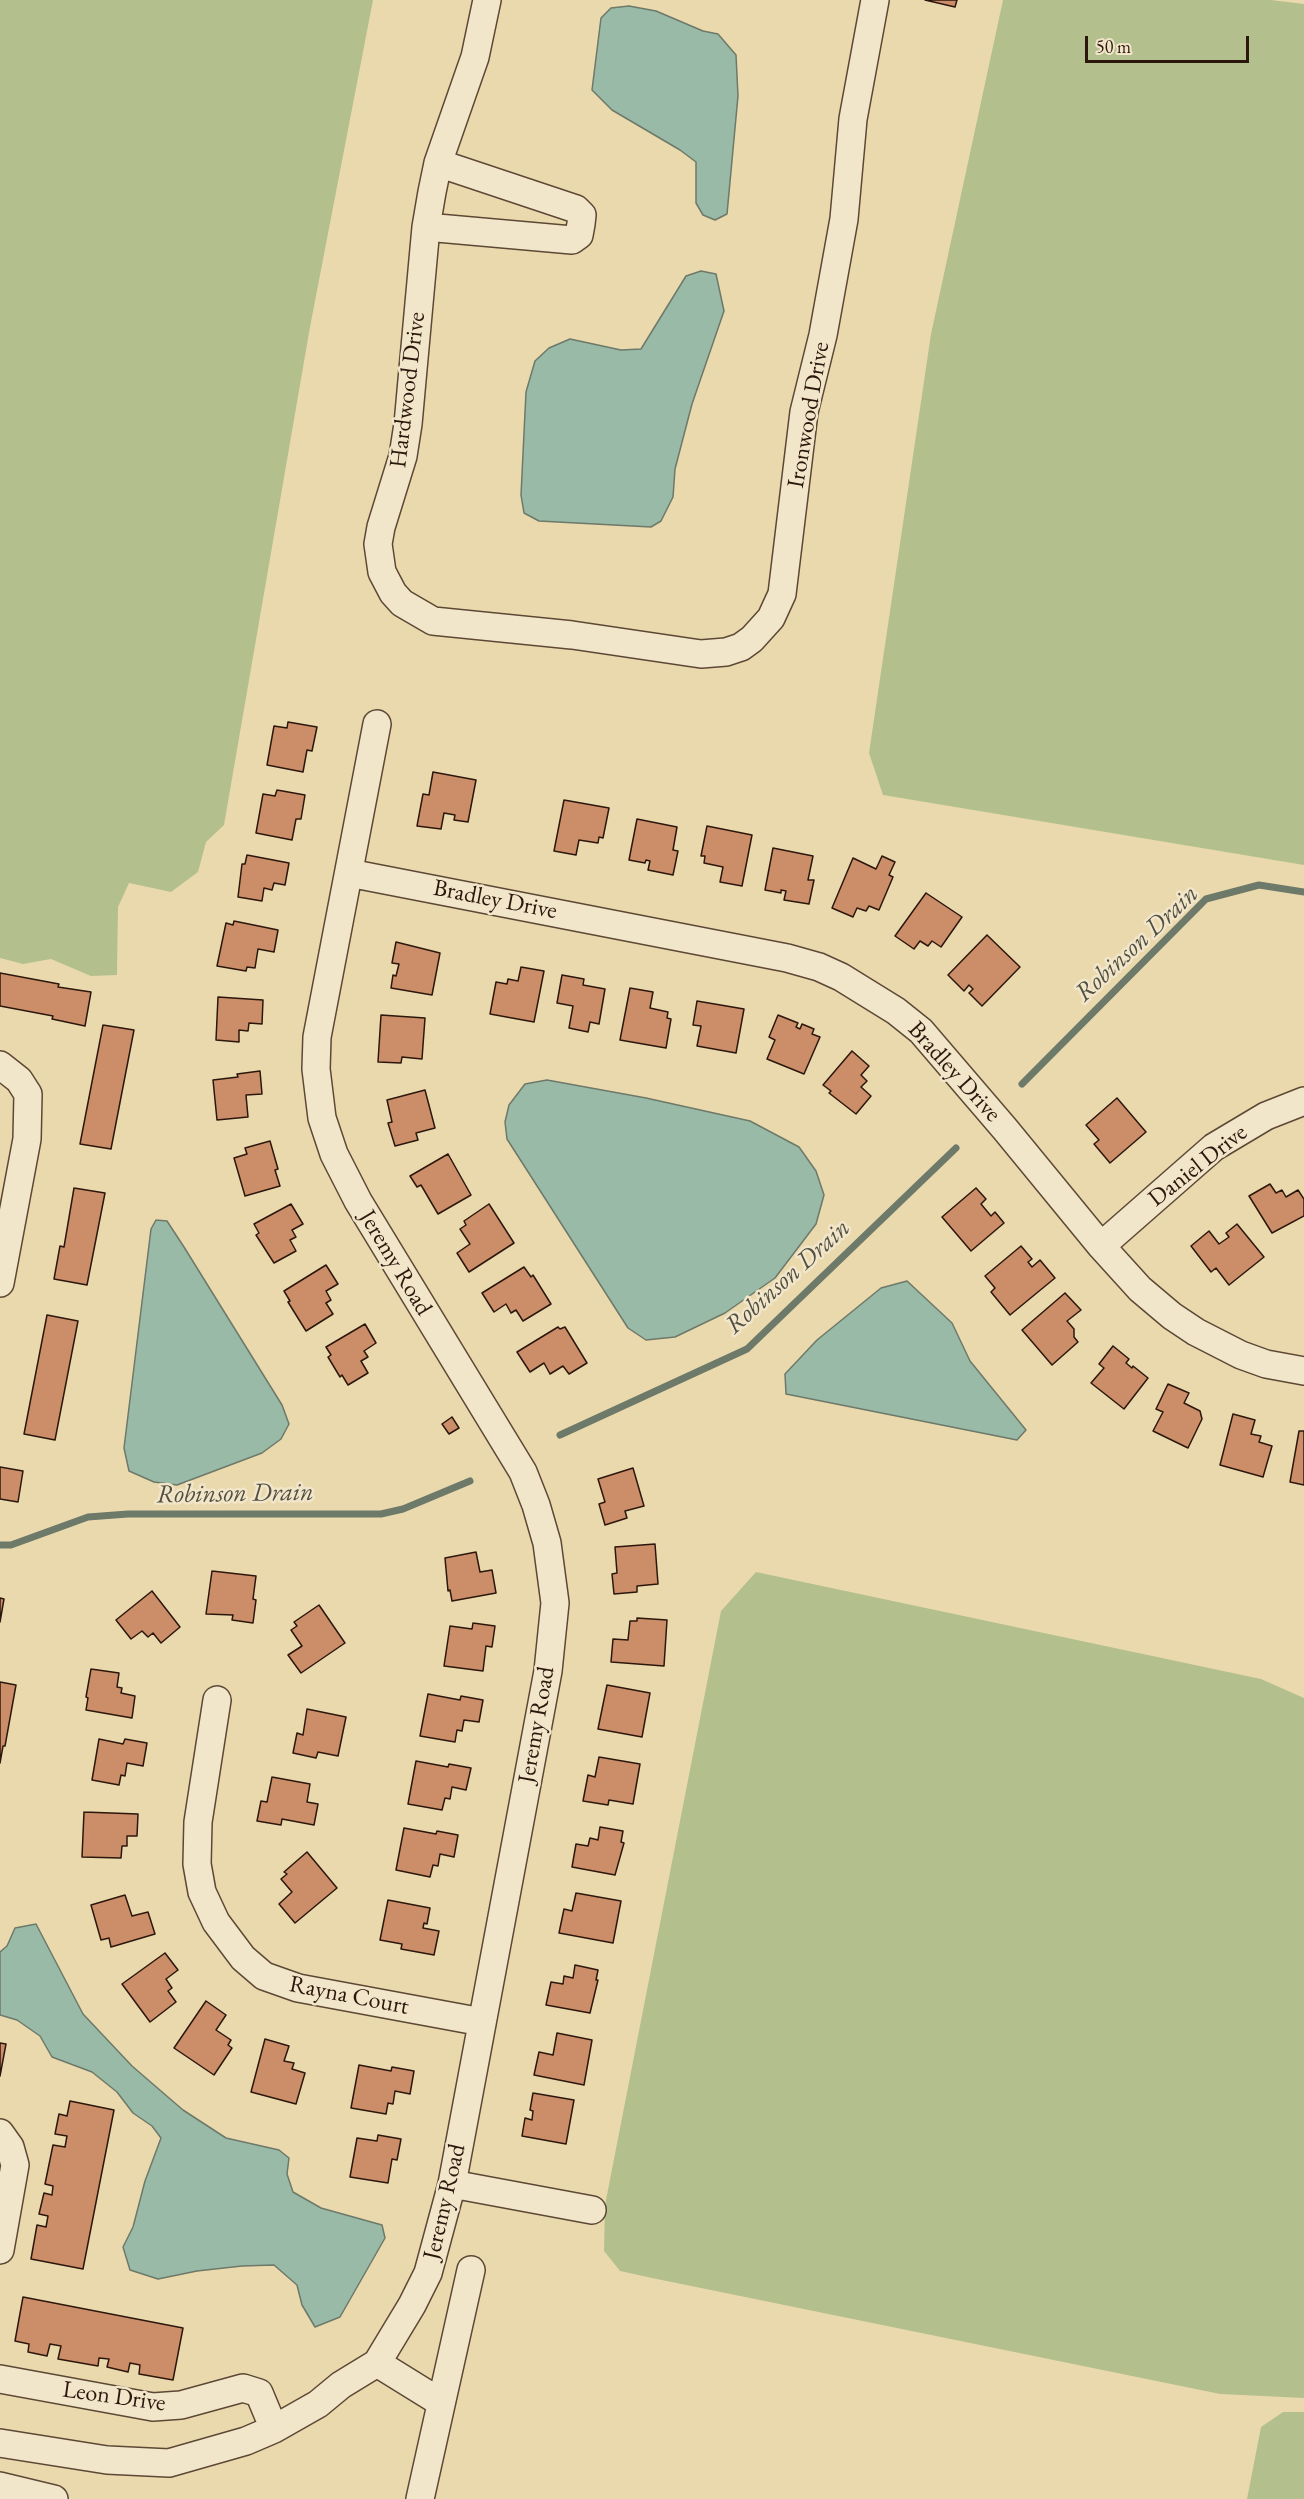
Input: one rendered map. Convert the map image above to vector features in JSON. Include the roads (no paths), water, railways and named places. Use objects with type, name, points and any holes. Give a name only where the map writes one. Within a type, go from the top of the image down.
[{"type":"street","name":"Hardwood Drive","points":[[487,0],[476,57],[438,163],[426,227],[403,456],[378,544],[382,572],[393,593],[402,603],[433,621],[572,635]]},
{"type":"street","name":"Ironwood Drive","points":[[572,635],[712,654],[741,647],[752,639],[763,629],[778,606],[783,588],[804,412],[823,335],[844,219],[853,118],[875,0]]},
{"type":"street","points":[[426,227],[572,240],[579,235],[582,215],[576,209],[438,163]]},
{"type":"street","name":"Jeremy Road","points":[[0,2443],[107,2460],[169,2463],[226,2448],[274,2429],[318,2404],[341,2385],[378,2363],[428,2273],[452,2184],[548,1671],[555,1603],[554,1581],[547,1542],[523,1472],[358,1201],[334,1154],[322,1118],[316,1069],[317,1037],[377,724]]},
{"type":"street","name":"Bradley Drive","points":[[349,873],[787,958],[819,967],[842,977],[896,1011],[921,1031],[1005,1128],[1101,1246],[1140,1289],[1172,1316],[1196,1332],[1250,1358],[1304,1371]]},
{"type":"street","points":[[0,1065],[20,1080],[28,1094],[27,1139],[0,1283]]},
{"type":"street","name":"Daniel Drive","points":[[1101,1246],[1214,1147],[1266,1116],[1304,1101]]},
{"type":"street","name":"Rayna Court","points":[[217,1700],[198,1822],[196,1864],[202,1892],[212,1913],[243,1958],[264,1976],[298,1989],[482,2022]]},
{"type":"street","points":[[0,2133],[10,2147],[15,2165],[0,2250]]},
{"type":"street","points":[[452,2184],[592,2210]]},
{"type":"street","points":[[420,2499],[471,2270]]},
{"type":"street","points":[[378,2363],[440,2402]]},
{"type":"street","name":"Leon Drive","points":[[0,2379],[153,2407],[181,2405],[243,2388],[259,2393],[274,2429]]},
{"type":"street","points":[[0,2486],[54,2499]]},
{"type":"waterway","name":"Robinson Drain","points":[[1022,1084],[1206,899],[1259,885],[1304,892]]},
{"type":"waterway","name":"Robinson Drain","points":[[560,1435],[747,1349],[956,1148]]},
{"type":"waterway","name":"Robinson Drain","points":[[0,1545],[11,1545],[88,1517],[128,1514],[381,1514],[403,1509],[470,1481]]}]
